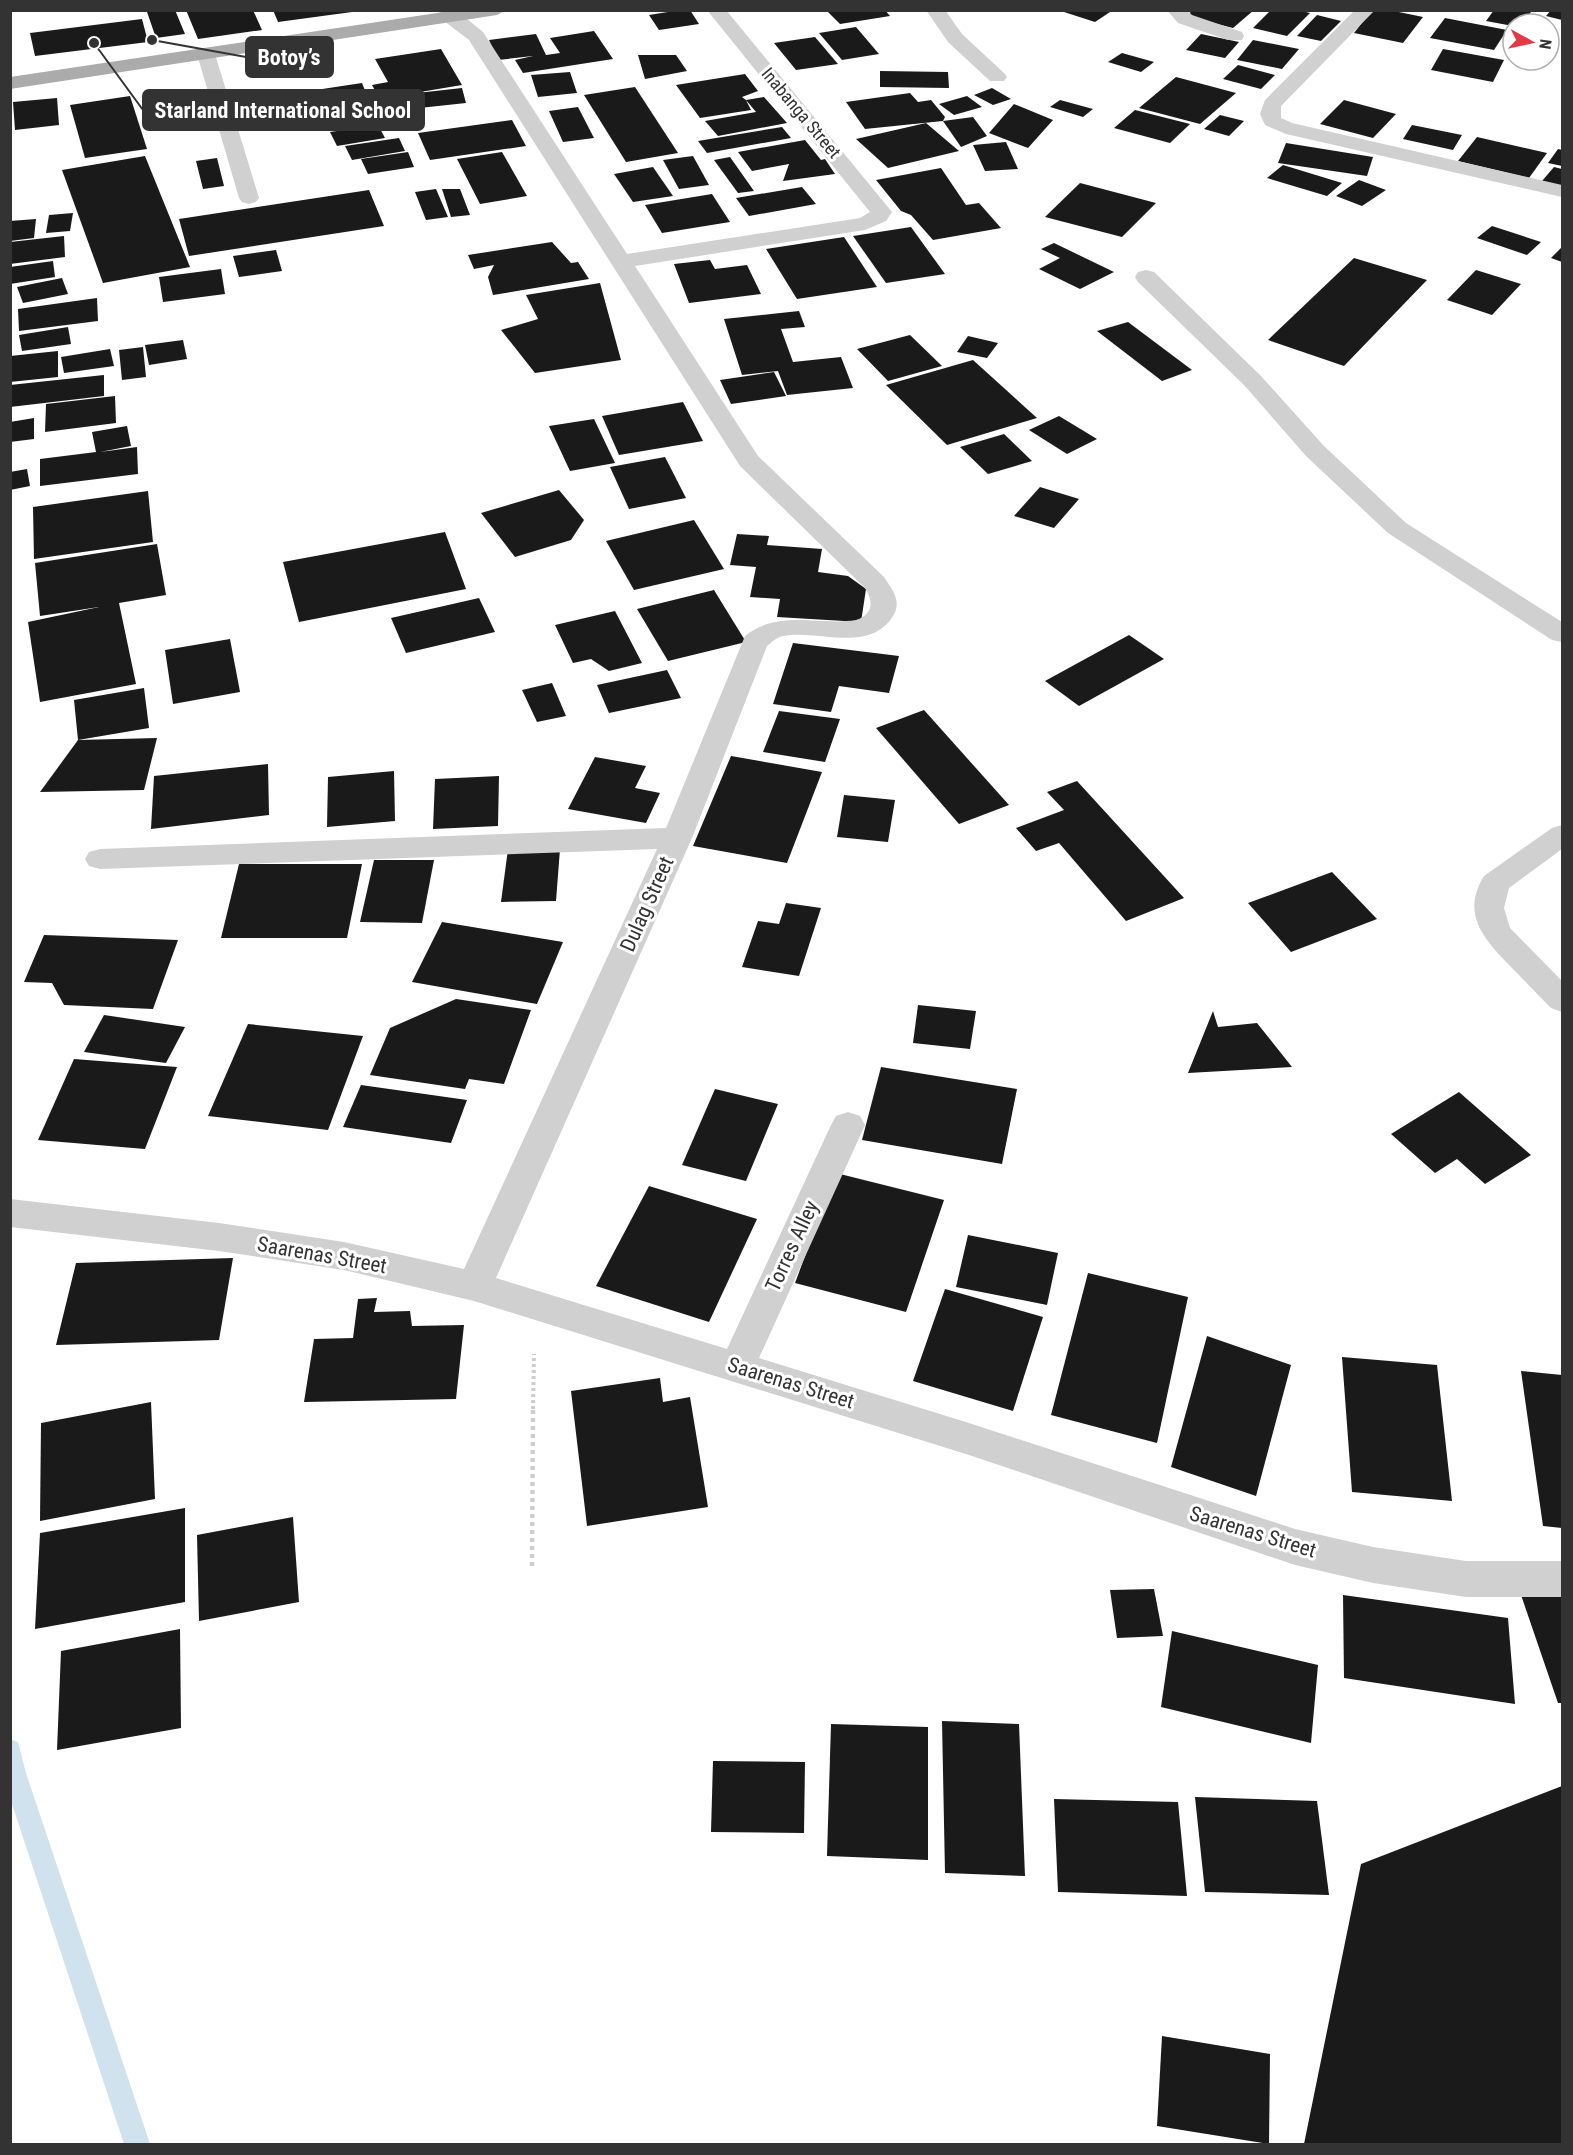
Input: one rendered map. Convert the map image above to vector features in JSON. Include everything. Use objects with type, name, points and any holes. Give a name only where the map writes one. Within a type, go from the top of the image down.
[{"type":"main road","points":[[10,83],[449,14],[486,11]]},
{"type":"street","name":"Inabanga Street","points":[[621,262],[865,224],[879,218],[878,207],[716,10]]},
{"type":"street","points":[[935,10],[955,38],[997,77]]},
{"type":"street","points":[[1176,10],[1185,19],[1236,36]]},
{"type":"street","points":[[1366,10],[1272,104],[1270,114],[1272,121],[1286,128],[1563,191]]},
{"type":"street","points":[[476,36],[486,11]]},
{"type":"street","points":[[449,14],[476,36],[621,262]]},
{"type":"street","points":[[206,54],[249,198]]},
{"type":"street","name":"Dulag Street","points":[[474,1286],[677,838],[755,642],[764,633],[781,628],[853,630],[870,626],[882,614],[884,600],[875,583],[749,461],[621,262]]},
{"type":"street","points":[[1146,277],[1253,381],[1315,451],[1397,528],[1563,634]]},
{"type":"street","points":[[1563,835],[1495,883],[1489,908],[1496,933],[1563,1000]]},
{"type":"street","points":[[100,859],[677,838]]},
{"type":"street","name":"Torres Alley","points":[[737,1367],[848,1125]]},
{"type":"street","name":"Saarenas Street","points":[[10,1213],[219,1237],[332,1254],[474,1286],[969,1438],[1295,1547],[1373,1565],[1466,1579],[1563,1579]]},
{"type":"path","points":[[532,1566],[534,1303]]},
{"type":"building","points":[[175,10],[185,34],[156,38],[147,12]]},
{"type":"building","points":[[186,10],[253,10],[262,30],[198,39]]},
{"type":"building","points":[[273,10],[352,10],[352,12],[278,22]]},
{"type":"building","points":[[690,10],[699,24],[659,30],[649,15]]},
{"type":"building","points":[[826,10],[885,10],[890,16],[840,24]]},
{"type":"building","points":[[1067,10],[1113,10],[1095,22],[1064,12]]},
{"type":"building","points":[[1193,10],[1254,10],[1233,28],[1186,16]]},
{"type":"building","points":[[1271,10],[1298,10],[1310,13],[1287,36],[1253,28]]},
{"type":"building","points":[[1372,10],[1389,10],[1423,17],[1403,43],[1354,33]]},
{"type":"building","points":[[1494,10],[1531,12],[1501,12],[1501,24],[1486,21]]},
{"type":"building","points":[[1562,10],[1562,20],[1561,12],[1549,12]]},
{"type":"building","points":[[1317,15],[1341,21],[1321,41],[1297,36]]},
{"type":"building","points":[[1445,18],[1501,29],[1501,39],[1494,50],[1430,38]]},
{"type":"building","points":[[142,19],[148,42],[35,56],[30,33]]},
{"type":"building","points":[[856,27],[879,54],[842,60],[819,33]]},
{"type":"building","points":[[594,31],[613,59],[523,73],[515,60],[533,56],[498,60],[489,40],[536,34],[546,55],[560,53],[550,38]]},
{"type":"building","points":[[1201,34],[1239,42],[1225,58],[1186,50]]},
{"type":"building","points":[[815,37],[838,64],[796,70],[774,43]]},
{"type":"building","points":[[1253,40],[1299,49],[1282,69],[1237,60]]},
{"type":"building","points":[[441,49],[462,85],[408,94],[462,88],[466,103],[401,110],[397,95],[379,98],[372,85],[388,82],[375,59]]},
{"type":"building","points":[[1443,49],[1501,59],[1501,66],[1493,82],[1431,70]]},
{"type":"building","points":[[1122,53],[1154,62],[1141,72],[1108,62]]},
{"type":"building","points":[[638,55],[676,55],[687,71],[645,79]]},
{"type":"building","points":[[1238,65],[1275,75],[1261,89],[1223,79]]},
{"type":"building","points":[[880,71],[948,72],[949,88],[880,87]]},
{"type":"building","points":[[570,72],[577,93],[538,97],[531,75]]},
{"type":"building","points":[[745,74],[758,91],[742,97],[751,110],[700,118],[676,85]]},
{"type":"building","points":[[1176,77],[1236,93],[1200,124],[1139,108]]},
{"type":"building","points":[[362,83],[378,123],[324,131],[309,91]]},
{"type":"building","points":[[635,87],[678,153],[626,162],[584,95]]},
{"type":"building","points":[[992,88],[1011,99],[993,105],[974,95]]},
{"type":"building","points":[[910,93],[918,102],[931,100],[945,117],[943,121],[865,129],[846,102]]},
{"type":"building","points":[[130,96],[147,149],[85,158],[70,105]]},
{"type":"building","points":[[967,96],[982,107],[954,115],[939,104]]},
{"type":"building","points":[[764,97],[787,123],[718,136],[705,121],[756,112],[746,100]]},
{"type":"building","points":[[57,98],[59,125],[15,130],[13,102]]},
{"type":"building","points":[[1060,100],[1093,109],[1083,117],[1050,107]]},
{"type":"building","points":[[1344,100],[1396,114],[1373,138],[1320,124]]},
{"type":"building","points":[[1014,104],[1053,120],[1028,148],[989,133]]},
{"type":"building","points":[[578,107],[594,138],[563,142],[549,111]]},
{"type":"building","points":[[1135,110],[1190,124],[1170,143],[1114,128]]},
{"type":"building","points":[[1220,115],[1244,121],[1229,136],[1204,129]]},
{"type":"building","points":[[973,117],[987,136],[961,147],[943,121]]},
{"type":"building","points":[[512,120],[526,146],[430,160],[418,133]]},
{"type":"building","points":[[926,123],[959,151],[888,168],[856,139]]},
{"type":"building","points":[[378,125],[385,138],[337,146],[330,132]]},
{"type":"building","points":[[1412,125],[1462,135],[1453,150],[1403,139]]},
{"type":"building","points":[[782,127],[791,138],[707,153],[698,141]]},
{"type":"building","points":[[1477,137],[1547,153],[1529,178],[1458,161]]},
{"type":"building","points":[[399,138],[405,151],[352,160],[345,146]]},
{"type":"building","points":[[805,140],[821,160],[825,159],[835,174],[783,181],[789,164],[752,171],[738,152]]},
{"type":"building","points":[[1006,142],[1018,169],[985,171],[973,145]]},
{"type":"building","points":[[1286,143],[1373,157],[1367,176],[1278,163]]},
{"type":"building","points":[[1558,149],[1562,150],[1562,166],[1548,163]]},
{"type":"building","points":[[408,152],[414,167],[368,174],[361,159]]},
{"type":"building","points":[[502,152],[527,196],[480,204],[457,159]]},
{"type":"building","points":[[145,156],[190,267],[103,283],[62,170]]},
{"type":"building","points":[[693,156],[709,185],[679,189],[663,160]]},
{"type":"building","points":[[730,157],[754,191],[738,193],[714,160]]},
{"type":"building","points":[[217,158],[224,186],[203,189],[196,161]]},
{"type":"building","points":[[1283,165],[1342,183],[1327,196],[1267,178]]},
{"type":"building","points":[[653,167],[673,196],[633,202],[614,174]]},
{"type":"building","points":[[1554,167],[1562,169],[1562,187],[1542,181]]},
{"type":"building","points":[[941,168],[966,205],[979,203],[1001,228],[933,240],[911,215],[901,211],[876,180]]},
{"type":"building","points":[[1359,180],[1386,190],[1362,206],[1336,196]]},
{"type":"building","points":[[1080,183],[1156,203],[1122,237],[1045,217]]},
{"type":"building","points":[[802,187],[816,204],[749,216],[736,198]]},
{"type":"building","points":[[436,189],[448,217],[426,220],[415,192]]},
{"type":"building","points":[[442,189],[460,189],[470,215],[451,217]]},
{"type":"building","points":[[369,190],[384,226],[189,256],[179,219]]},
{"type":"building","points":[[712,194],[730,222],[662,233],[645,205]]},
{"type":"building","points":[[73,213],[70,231],[46,233],[49,215]]},
{"type":"building","points":[[36,219],[34,238],[10,241],[10,221]]},
{"type":"building","points":[[1492,226],[1541,242],[1527,255],[1477,238]]},
{"type":"building","points":[[911,227],[945,274],[886,283],[853,236]]},
{"type":"building","points":[[64,236],[65,257],[10,264],[10,242]]},
{"type":"building","points":[[844,237],[877,287],[797,299],[766,249]]},
{"type":"building","points":[[552,242],[571,263],[578,262],[589,279],[493,295],[488,277],[494,265],[474,269],[468,255]]},
{"type":"building","points":[[1054,243],[1114,272],[1080,289],[1039,269],[1060,258],[1041,249]]},
{"type":"building","points":[[1562,247],[1562,262],[1551,258]]},
{"type":"building","points":[[276,250],[282,271],[239,277],[233,256]]},
{"type":"building","points":[[1354,258],[1427,280],[1344,366],[1268,340]]},
{"type":"building","points":[[710,260],[715,269],[747,265],[761,294],[689,303],[674,264]]},
{"type":"building","points":[[53,261],[55,277],[10,284],[10,267]]},
{"type":"building","points":[[221,269],[225,294],[163,302],[159,277]]},
{"type":"building","points":[[1476,270],[1521,284],[1492,315],[1447,300]]},
{"type":"building","points":[[62,278],[68,294],[23,303],[17,287]]},
{"type":"building","points":[[600,283],[621,360],[535,373],[501,330],[538,319],[526,295]]},
{"type":"building","points":[[97,298],[98,321],[19,331],[18,309]]},
{"type":"building","points":[[799,311],[805,327],[781,329],[793,362],[841,357],[853,388],[787,395],[778,371],[742,375],[724,319]]},
{"type":"building","points":[[1128,322],[1192,370],[1162,381],[1097,331]]},
{"type":"building","points":[[68,327],[71,344],[22,351],[19,335]]},
{"type":"building","points":[[910,335],[942,366],[888,381],[857,349]]},
{"type":"building","points":[[968,336],[998,343],[987,358],[957,352]]},
{"type":"building","points":[[183,340],[187,359],[149,365],[145,345]]},
{"type":"building","points":[[143,347],[146,377],[122,380],[119,350]]},
{"type":"building","points":[[110,349],[114,366],[64,373],[61,357]]},
{"type":"building","points":[[58,351],[58,377],[10,382],[10,356]]},
{"type":"building","points":[[973,360],[1037,418],[947,445],[886,385]]},
{"type":"building","points":[[774,372],[786,396],[731,404],[720,380]]},
{"type":"building","points":[[104,375],[104,396],[10,407],[10,385]]},
{"type":"building","points":[[115,396],[116,423],[45,432],[46,404]]},
{"type":"building","points":[[683,402],[703,441],[619,455],[602,416]]},
{"type":"building","points":[[1059,416],[1097,439],[1067,454],[1029,430]]},
{"type":"building","points":[[34,418],[34,439],[10,442],[10,422]]},
{"type":"building","points":[[594,419],[615,463],[570,471],[549,426]]},
{"type":"building","points":[[127,426],[131,446],[100,452],[137,447],[138,474],[40,486],[40,459],[96,452],[92,432]]},
{"type":"building","points":[[1004,434],[1032,461],[988,474],[960,447]]},
{"type":"building","points":[[665,457],[686,498],[629,509],[610,467]]},
{"type":"building","points":[[27,469],[30,486],[10,490],[10,472]]},
{"type":"building","points":[[1040,487],[1079,499],[1054,528],[1014,516]]},
{"type":"building","points":[[559,490],[584,520],[571,540],[515,557],[481,513]]},
{"type":"building","points":[[148,491],[153,542],[34,559],[33,507]]},
{"type":"building","points":[[694,520],[724,569],[634,590],[606,541]]},
{"type":"building","points":[[445,532],[466,589],[299,622],[283,562]]},
{"type":"building","points":[[737,534],[769,536],[767,545],[822,549],[818,572],[848,576],[866,589],[861,622],[777,617],[780,599],[750,597],[756,567],[730,565]]},
{"type":"building","points":[[157,544],[166,595],[119,603],[136,684],[40,702],[28,622],[99,607],[40,616],[35,563]]},
{"type":"building","points":[[714,590],[746,642],[668,661],[637,609]]},
{"type":"building","points":[[479,598],[495,632],[406,653],[391,618]]},
{"type":"building","points":[[615,611],[642,663],[609,671],[591,659],[573,663],[555,625]]},
{"type":"building","points":[[1129,635],[1164,659],[1079,706],[1045,681]]},
{"type":"building","points":[[230,639],[240,692],[173,704],[165,650]]},
{"type":"building","points":[[793,643],[899,656],[889,693],[839,686],[831,712],[773,704]]},
{"type":"building","points":[[667,670],[681,698],[609,713],[597,685]]},
{"type":"building","points":[[552,683],[566,716],[537,722],[522,690]]},
{"type":"building","points":[[144,688],[149,728],[78,740],[74,700]]},
{"type":"building","points":[[924,710],[1009,805],[959,824],[876,728]]},
{"type":"building","points":[[779,711],[840,719],[825,762],[763,752]]},
{"type":"building","points":[[157,738],[144,790],[40,792],[78,740]]},
{"type":"building","points":[[731,756],[822,772],[787,863],[693,846]]},
{"type":"building","points":[[595,757],[646,766],[635,788],[660,793],[646,823],[568,809]]},
{"type":"building","points":[[268,764],[269,815],[151,829],[154,776]]},
{"type":"building","points":[[394,771],[395,821],[327,827],[328,777]]},
{"type":"building","points":[[499,776],[498,826],[433,829],[435,779]]},
{"type":"building","points":[[1077,781],[1184,898],[1126,921],[1059,843],[1036,851],[1016,828],[1064,810],[1047,792]]},
{"type":"building","points":[[844,795],[895,800],[888,842],[837,837]]},
{"type":"building","points":[[508,849],[560,849],[556,901],[501,902]]},
{"type":"building","points":[[374,860],[434,860],[422,923],[360,922]]},
{"type":"building","points":[[239,864],[362,864],[347,938],[221,938]]},
{"type":"building","points":[[1332,872],[1377,919],[1291,952],[1248,903]]},
{"type":"building","points":[[786,903],[821,908],[799,976],[742,967],[758,921],[779,924]]},
{"type":"building","points":[[442,922],[563,942],[537,1004],[412,982]]},
{"type":"building","points":[[44,935],[178,940],[153,1009],[64,1005],[52,983],[24,982]]},
{"type":"building","points":[[456,999],[531,1010],[504,1084],[469,1079],[465,1089],[370,1075],[390,1028]]},
{"type":"building","points":[[918,1005],[976,1011],[970,1049],[913,1043]]},
{"type":"building","points":[[1213,1011],[1218,1027],[1257,1023],[1292,1067],[1188,1073]]},
{"type":"building","points":[[104,1015],[185,1027],[166,1063],[84,1052]]},
{"type":"building","points":[[248,1024],[363,1036],[328,1130],[208,1116]]},
{"type":"building","points":[[74,1059],[177,1067],[145,1149],[38,1140]]},
{"type":"building","points":[[881,1067],[1017,1089],[1002,1164],[862,1140]]},
{"type":"building","points":[[361,1085],[467,1100],[451,1143],[343,1127]]},
{"type":"building","points":[[715,1089],[778,1104],[746,1181],[682,1165]]},
{"type":"building","points":[[1459,1092],[1531,1155],[1485,1184],[1457,1159],[1435,1173],[1391,1134]]},
{"type":"building","points":[[836,1173],[944,1200],[906,1312],[795,1283]]},
{"type":"building","points":[[649,1186],[757,1219],[709,1322],[596,1286]]},
{"type":"building","points":[[968,1235],[1058,1253],[1047,1305],[956,1287]]},
{"type":"building","points":[[233,1258],[219,1340],[56,1345],[76,1263]]},
{"type":"building","points":[[1088,1273],[1188,1297],[1157,1443],[1051,1415]]},
{"type":"building","points":[[945,1289],[1043,1317],[1013,1411],[913,1381]]},
{"type":"building","points":[[377,1298],[374,1312],[410,1311],[412,1326],[464,1325],[456,1399],[304,1402],[314,1339],[353,1338],[358,1299]]},
{"type":"building","points":[[1207,1336],[1291,1365],[1256,1496],[1171,1467]]},
{"type":"building","points":[[1342,1357],[1437,1365],[1452,1501],[1352,1492]]},
{"type":"building","points":[[1521,1371],[1562,1375],[1562,1528],[1543,1526]]},
{"type":"building","points":[[660,1378],[663,1402],[690,1397],[708,1507],[587,1526],[571,1391]]},
{"type":"building","points":[[151,1402],[155,1499],[40,1521],[41,1423]]},
{"type":"building","points":[[185,1508],[185,1602],[35,1629],[40,1533]]},
{"type":"building","points":[[293,1517],[299,1602],[199,1621],[197,1535]]},
{"type":"building","points":[[1154,1589],[1163,1636],[1117,1638],[1110,1590]]},
{"type":"building","points":[[1562,1592],[1562,1703],[1558,1703],[1521,1595]]},
{"type":"building","points":[[1343,1595],[1508,1618],[1515,1704],[1344,1678]]},
{"type":"building","points":[[180,1629],[181,1728],[57,1750],[61,1651]]},
{"type":"building","points":[[1172,1631],[1318,1665],[1311,1743],[1161,1707]]},
{"type":"building","points":[[942,1721],[1019,1724],[1025,1876],[945,1873]]},
{"type":"building","points":[[831,1724],[928,1727],[928,1860],[827,1856]]},
{"type":"building","points":[[713,1761],[805,1762],[804,1833],[711,1832]]},
{"type":"building","points":[[1562,1786],[1562,2144],[1304,2144],[1361,1864]]},
{"type":"building","points":[[1195,1797],[1317,1801],[1329,1895],[1205,1892]]},
{"type":"building","points":[[1054,1799],[1178,1802],[1187,1896],[1058,1892]]},
{"type":"building","points":[[1162,2036],[1270,2054],[1269,2144],[1157,2126]]},
{"type":"waterway","points":[[10,1750],[14,1773],[137,2144]]},
{"type":"place","name":"Botoy’s","points":[[152,40]]},
{"type":"place","name":"Starland International School","points":[[94,43]]}]
